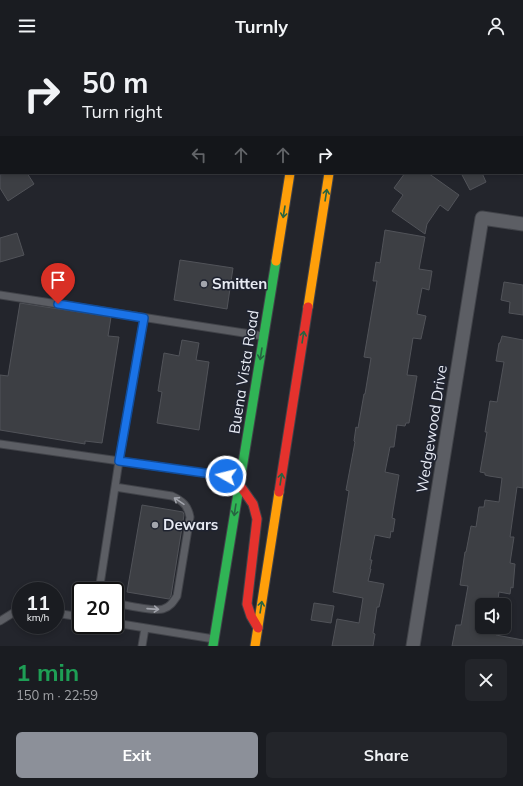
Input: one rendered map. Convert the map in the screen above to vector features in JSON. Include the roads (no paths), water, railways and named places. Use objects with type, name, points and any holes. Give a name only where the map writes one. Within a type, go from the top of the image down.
[{"type":"main road","name":"Buena Vista Road","points":[[214,643],[290,174]]},
{"type":"main road","points":[[255,646],[329,174]]},
{"type":"main road","points":[[240,481],[253,504],[257,518],[247,610],[258,628]]},
{"type":"street","name":"Wedgewood Drive","points":[[413,646],[482,218],[523,224]]},
{"type":"lane","points":[[0,295],[263,336]]},
{"type":"lane","points":[[100,582],[119,461],[144,318]]},
{"type":"lane","points":[[0,444],[119,461],[240,481]]},
{"type":"lane","points":[[115,487],[179,499],[189,509],[190,517],[177,596],[173,602],[162,609],[154,610],[124,605]]},
{"type":"lane","points":[[0,621],[12,614]]},
{"type":"lane","points":[[124,624],[214,643]]},
{"type":"lane","points":[[142,646],[145,628]]},
{"type":"place","name":"Smitten","points":[[204,284]]},
{"type":"place","name":"Dewars","points":[[155,525]]}]
